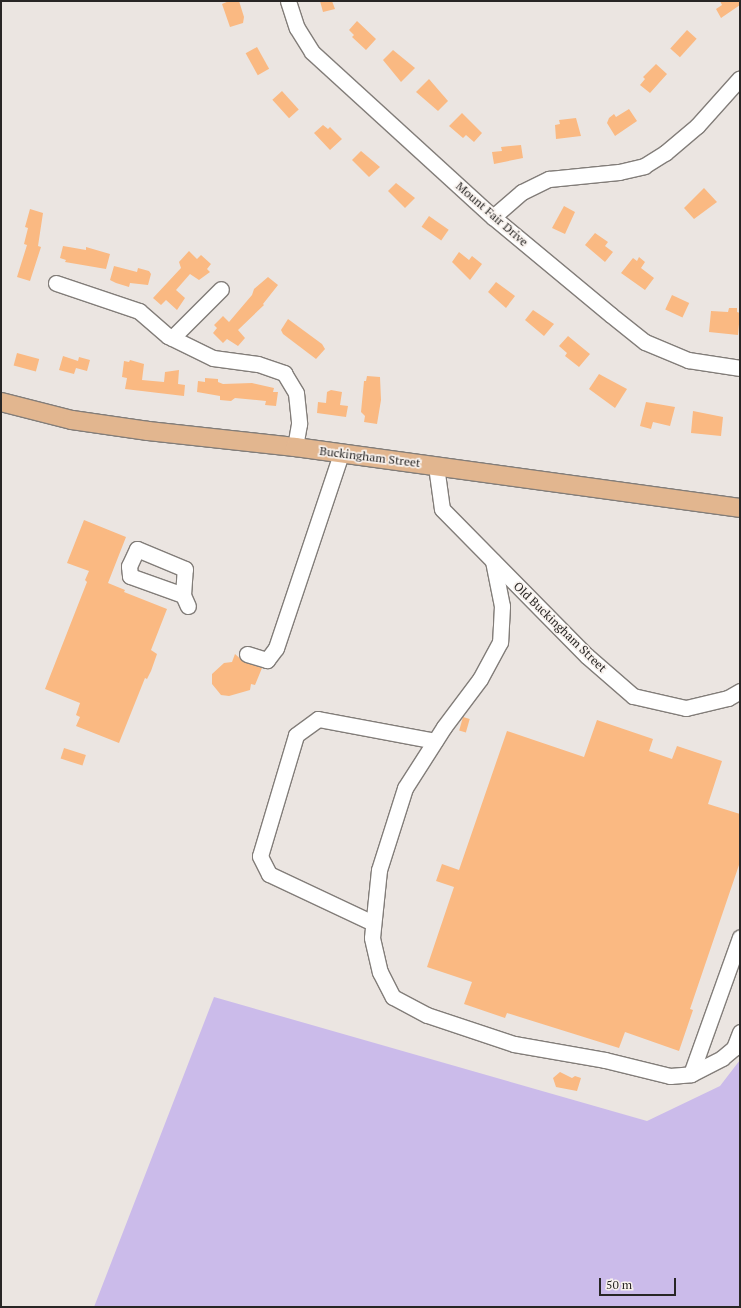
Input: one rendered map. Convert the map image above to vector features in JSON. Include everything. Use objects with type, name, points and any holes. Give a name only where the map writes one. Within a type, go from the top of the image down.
[{"type":"main road","name":"Buckingham Street","points":[[1,402],[79,421],[295,447],[740,508]]},
{"type":"street","name":"Mount Fair Drive","points":[[288,1],[297,28],[312,52],[493,217],[645,342],[688,360],[740,368]]},
{"type":"street","points":[[493,217],[522,192],[549,179],[619,172],[644,166],[665,153],[697,126],[740,78]]},
{"type":"street","points":[[56,283],[138,311],[172,338],[213,358],[258,364],[284,373],[296,393],[299,424],[295,447]]},
{"type":"street","points":[[172,338],[221,289]]},
{"type":"street","points":[[247,654],[267,660],[276,648],[341,454]]},
{"type":"street","name":"Old Buckingham Street","points":[[436,466],[442,510],[586,656],[634,696],[686,708],[728,698],[740,692]]},
{"type":"street","points":[[493,561],[502,606],[500,642],[480,679],[435,740],[406,788],[379,870],[372,938],[380,972],[393,997],[427,1015],[514,1044],[605,1060],[670,1076],[691,1074],[722,1058],[734,1048],[740,1032]]},
{"type":"street","points":[[373,923],[269,874],[260,856],[296,735],[318,720],[435,740]]},
{"type":"street","points":[[691,1074],[740,937]]},
{"type":"shaded area","points":[[214,997],[647,1121],[720,1086],[740,1060],[740,1307],[94,1307]]},
{"type":"building","points":[[229,1],[239,1],[244,17],[243,23],[230,27],[222,4]]},
{"type":"building","points":[[320,1],[332,1],[335,9],[323,12]]},
{"type":"building","points":[[720,1],[740,1],[740,5],[721,18],[716,9],[722,5]]},
{"type":"building","points":[[357,21],[376,39],[366,50],[352,37],[354,35],[349,30]]},
{"type":"building","points":[[687,30],[697,39],[680,57],[670,49]]},
{"type":"building","points":[[257,47],[269,69],[258,75],[246,53]]},
{"type":"building","points":[[393,50],[415,68],[401,82],[383,60]]},
{"type":"building","points":[[656,64],[667,74],[650,93],[640,85],[645,79],[643,77]]},
{"type":"building","points":[[429,79],[448,101],[438,111],[416,92]]},
{"type":"building","points":[[282,91],[299,110],[289,118],[272,100]]},
{"type":"building","points":[[629,109],[637,121],[615,136],[607,123],[609,118],[614,114],[616,117]]},
{"type":"building","points":[[462,113],[482,133],[474,142],[466,135],[463,138],[449,126]]},
{"type":"building","points":[[576,118],[581,136],[556,139],[555,125],[560,124],[559,120]]},
{"type":"building","points":[[323,125],[328,129],[330,127],[342,139],[330,150],[314,133]]},
{"type":"building","points":[[521,145],[523,158],[494,164],[492,152],[502,151],[501,147]]},
{"type":"building","points":[[361,151],[380,167],[369,177],[352,160]]},
{"type":"building","points":[[396,183],[415,198],[405,208],[388,191]]},
{"type":"building","points":[[704,188],[717,202],[694,219],[684,208]]},
{"type":"building","points":[[564,206],[575,212],[565,234],[552,228]]},
{"type":"building","points":[[30,209],[43,213],[38,246],[41,247],[30,281],[17,277],[27,245],[24,244],[28,228],[25,227]]},
{"type":"building","points":[[429,216],[449,230],[441,240],[422,227]]},
{"type":"building","points":[[595,233],[608,242],[605,246],[613,252],[605,262],[585,245]]},
{"type":"building","points":[[63,246],[86,250],[86,247],[110,254],[106,269],[65,262],[66,260],[60,258]]},
{"type":"building","points":[[189,251],[197,259],[201,255],[211,264],[207,269],[210,272],[199,280],[190,274],[176,290],[185,298],[177,310],[166,300],[161,305],[153,298],[181,268],[179,262]]},
{"type":"building","points":[[459,252],[469,260],[472,256],[482,264],[470,280],[452,262]]},
{"type":"building","points":[[639,257],[645,262],[641,268],[654,278],[645,290],[621,273],[633,258],[637,261]]},
{"type":"building","points":[[114,266],[137,272],[138,268],[149,271],[151,274],[148,285],[130,283],[129,287],[110,280]]},
{"type":"building","points":[[268,277],[278,285],[263,304],[264,305],[238,330],[245,338],[238,346],[227,339],[223,343],[213,333],[217,328],[214,325],[223,316],[229,322],[252,295],[254,289]]},
{"type":"building","points":[[496,282],[515,296],[506,308],[488,292]]},
{"type":"building","points":[[672,295],[689,303],[682,318],[665,310]]},
{"type":"building","points":[[729,308],[737,308],[737,312],[740,313],[738,335],[709,332],[711,311],[728,312]]},
{"type":"building","points":[[533,310],[554,324],[544,336],[525,320]]},
{"type":"building","points":[[288,319],[322,344],[325,349],[316,359],[283,334],[281,330]]},
{"type":"building","points":[[568,336],[590,354],[579,367],[565,356],[567,353],[559,346]]},
{"type":"building","points":[[17,353],[39,359],[36,372],[14,366]]},
{"type":"building","points":[[63,356],[78,361],[79,357],[90,360],[87,371],[76,368],[74,374],[59,370]]},
{"type":"building","points":[[130,360],[144,364],[142,380],[164,382],[165,372],[179,370],[178,384],[185,385],[184,396],[125,389],[127,378],[122,377],[124,361],[129,362]]},
{"type":"building","points":[[599,374],[627,389],[615,408],[589,389]]},
{"type":"building","points":[[367,376],[380,377],[381,400],[377,424],[364,422],[365,416],[361,412],[364,381],[366,381]]},
{"type":"building","points":[[205,378],[218,379],[218,382],[223,384],[252,383],[274,388],[273,392],[278,392],[276,406],[265,405],[266,401],[235,398],[231,401],[220,400],[220,396],[197,392],[198,381],[205,382]]},
{"type":"building","points":[[331,390],[342,392],[340,405],[348,406],[346,417],[317,413],[318,402],[326,403],[327,392]]},
{"type":"building","points":[[646,402],[675,407],[670,426],[653,422],[651,429],[640,426]]},
{"type":"building","points":[[693,411],[723,417],[721,436],[691,433]]},
{"type":"building","points":[[84,520],[126,537],[108,583],[125,590],[124,592],[167,609],[151,650],[157,654],[151,671],[147,679],[145,678],[119,743],[76,726],[80,717],[76,715],[80,703],[45,689],[87,582],[85,580],[89,571],[67,563]]},
{"type":"building","points":[[235,654],[244,662],[262,668],[255,685],[251,684],[250,690],[229,696],[221,695],[212,684],[212,674],[224,663],[232,662]]},
{"type":"building","points":[[463,717],[470,719],[466,732],[459,730]]},
{"type":"building","points":[[597,720],[653,739],[649,751],[672,759],[677,746],[722,761],[708,804],[740,814],[740,862],[690,1009],[693,1010],[679,1051],[625,1032],[619,1048],[507,1013],[505,1018],[464,1004],[472,982],[427,967],[454,887],[436,881],[442,864],[459,870],[507,731],[584,757]]},
{"type":"building","points":[[64,748],[86,755],[82,766],[61,758]]},
{"type":"building","points":[[560,1072],[572,1078],[575,1076],[581,1078],[577,1091],[556,1087],[553,1078]]}]
